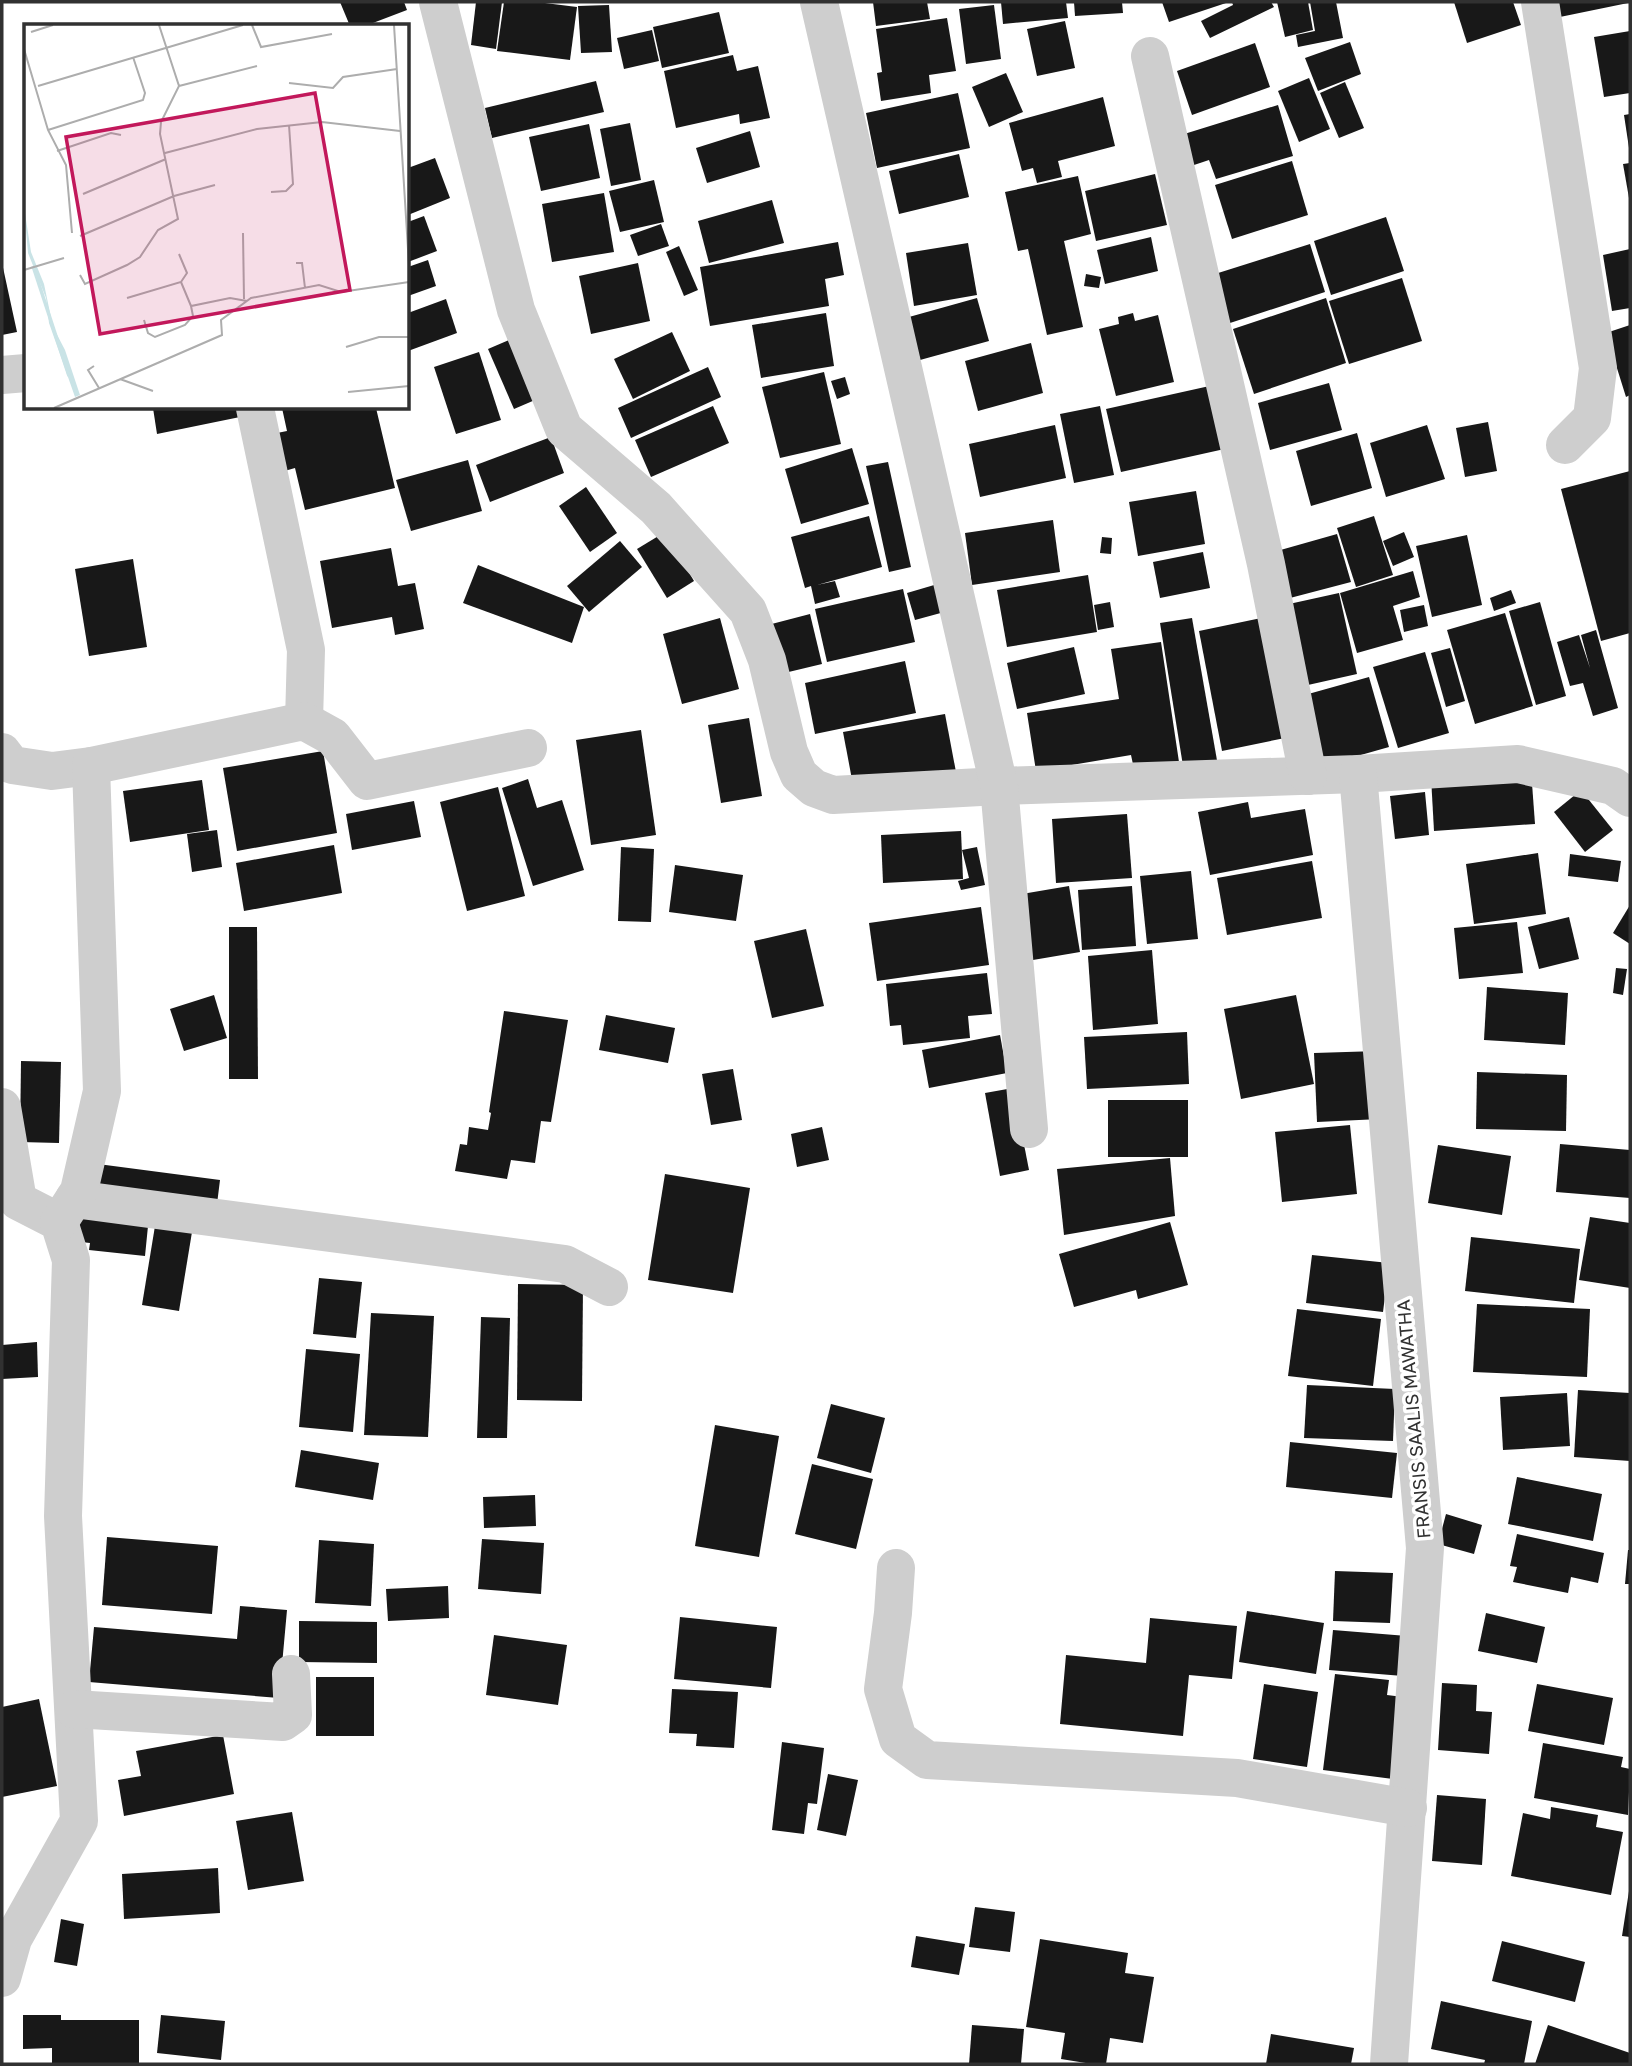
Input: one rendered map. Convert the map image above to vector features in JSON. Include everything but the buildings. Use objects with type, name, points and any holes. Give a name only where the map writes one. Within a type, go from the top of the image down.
[{"type":"street","points":[[438,2],[516,310],[564,429],[656,508],[748,611],[767,660],[789,752],[799,775],[814,789],[833,795],[999,786],[1358,774],[1518,764],[1613,786],[1630,798]]},
{"type":"street","points":[[819,2],[999,786],[1029,1129]]},
{"type":"street","points":[[1540,2],[1598,368],[1592,418],[1565,445]]},
{"type":"street","points":[[1150,56],[1266,564],[1308,776]]},
{"type":"street","points":[[2,375],[24,373]]},
{"type":"street","points":[[256,410],[306,650],[304,721]]},
{"type":"street","points":[[2,752],[12,765],[52,771],[91,766],[304,721],[333,737],[367,781],[528,748]]},
{"type":"street","points":[[2,1978],[13,1939],[79,1821],[62,1516],[71,1261],[67,1211],[79,1191],[102,1091],[91,766]]},
{"type":"street","name":"FRANSIS SAALIS MAWATHA","points":[[1358,774],[1425,1548],[1389,2064]]},
{"type":"street","points":[[2,1107],[18,1201],[67,1211],[565,1264],[609,1287]]},
{"type":"street","points":[[896,1568],[883,1689],[898,1740],[927,1760],[1237,1778],[1408,1808]]},
{"type":"street","points":[[74,1709],[283,1722],[293,1715],[291,1674]]}]
